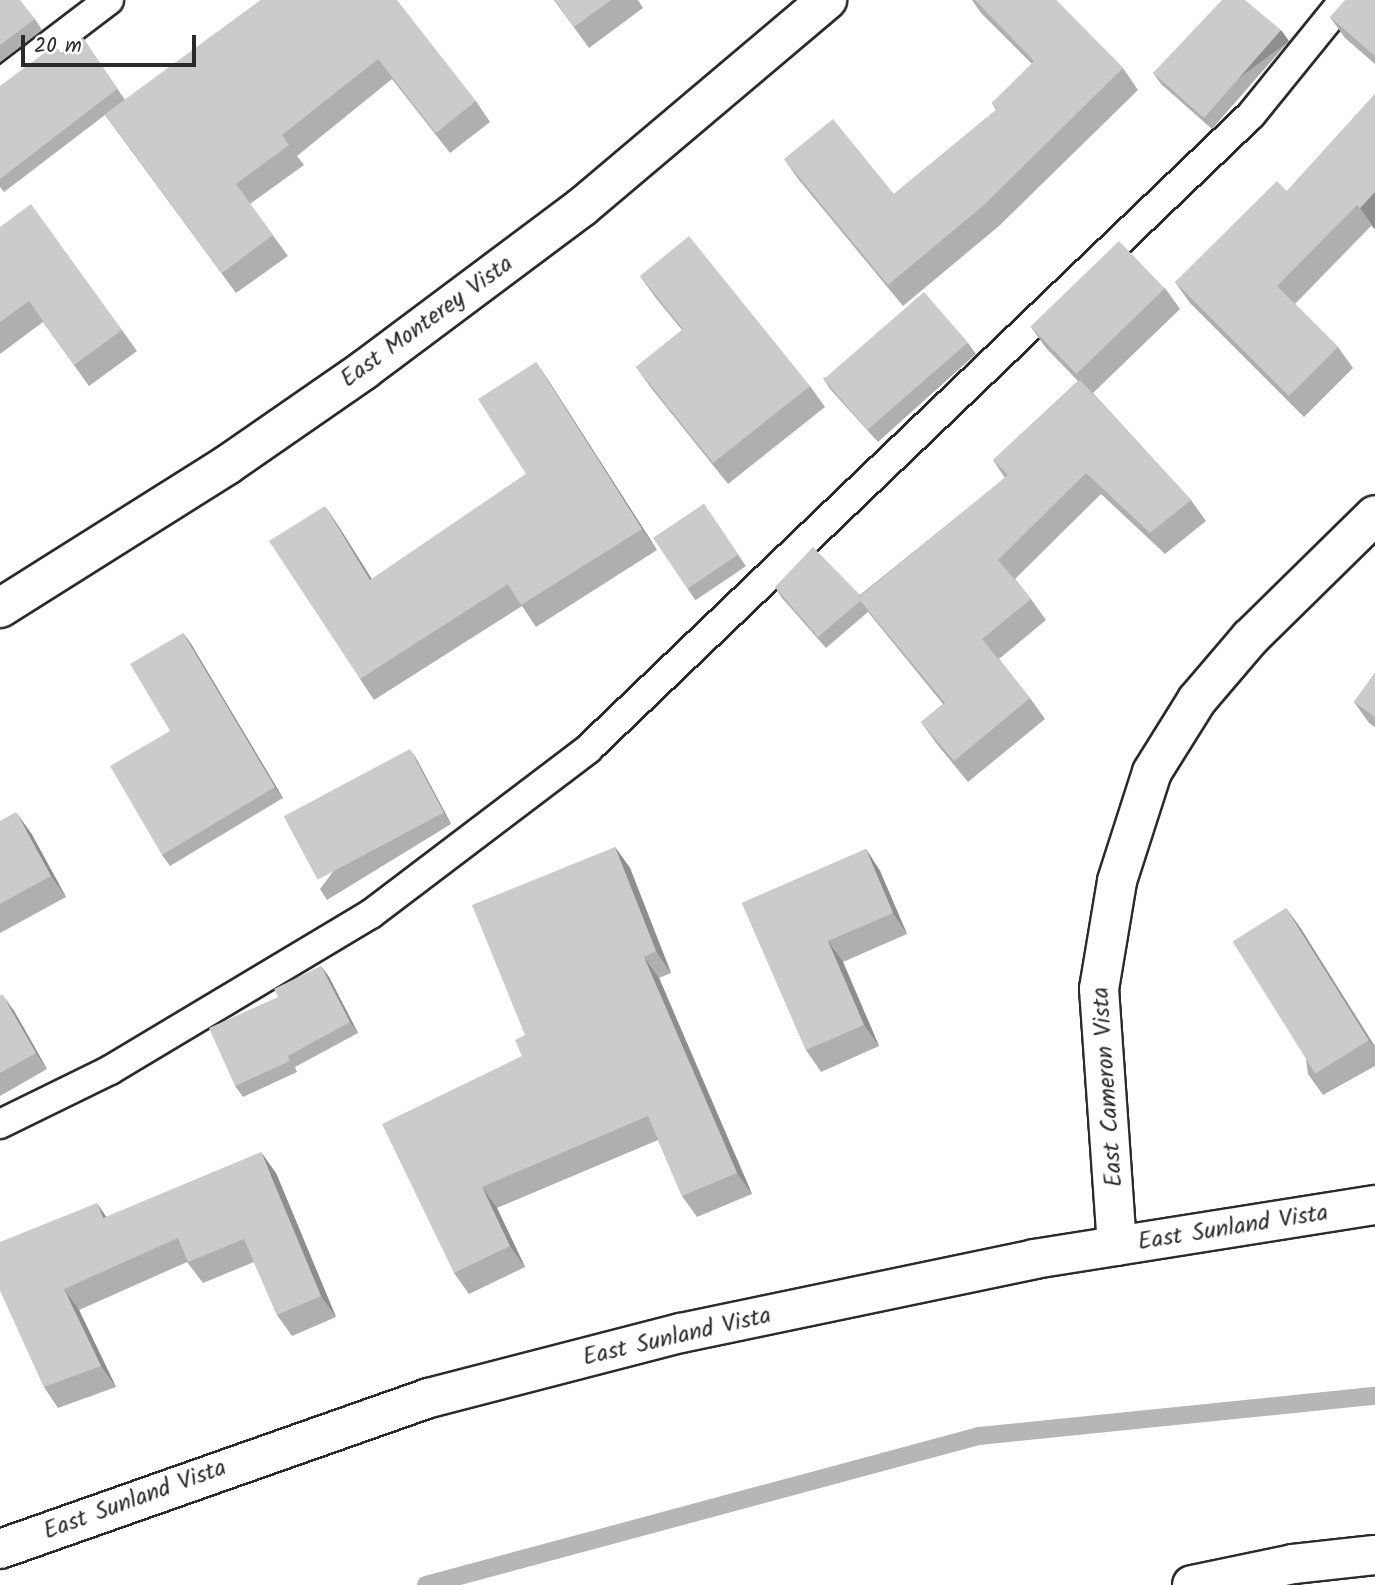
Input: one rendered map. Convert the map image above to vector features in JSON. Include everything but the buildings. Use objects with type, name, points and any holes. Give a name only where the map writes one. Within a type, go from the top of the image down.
[{"type":"street","name":"East Monterey Vista","points":[[0,608],[227,465],[364,370],[582,207],[827,0]]},
{"type":"street","name":"East Cameron Vista","points":[[1117,1246],[1099,989],[1117,881],[1152,772],[1197,700],[1251,638],[1375,515]]},
{"type":"street","name":"East Sunland Vista","points":[[0,1549],[429,1398],[681,1333],[1117,1246],[1375,1205]]},
{"type":"street","points":[[1192,1585],[1293,1564],[1375,1555]]},
{"type":"lane","points":[[0,83],[108,0]]},
{"type":"lane","points":[[0,1124],[110,1070],[371,914],[588,749],[1251,115],[1343,0]]},
{"type":"waterway","points":[[426,1585],[979,1436],[1375,1396]]}]
